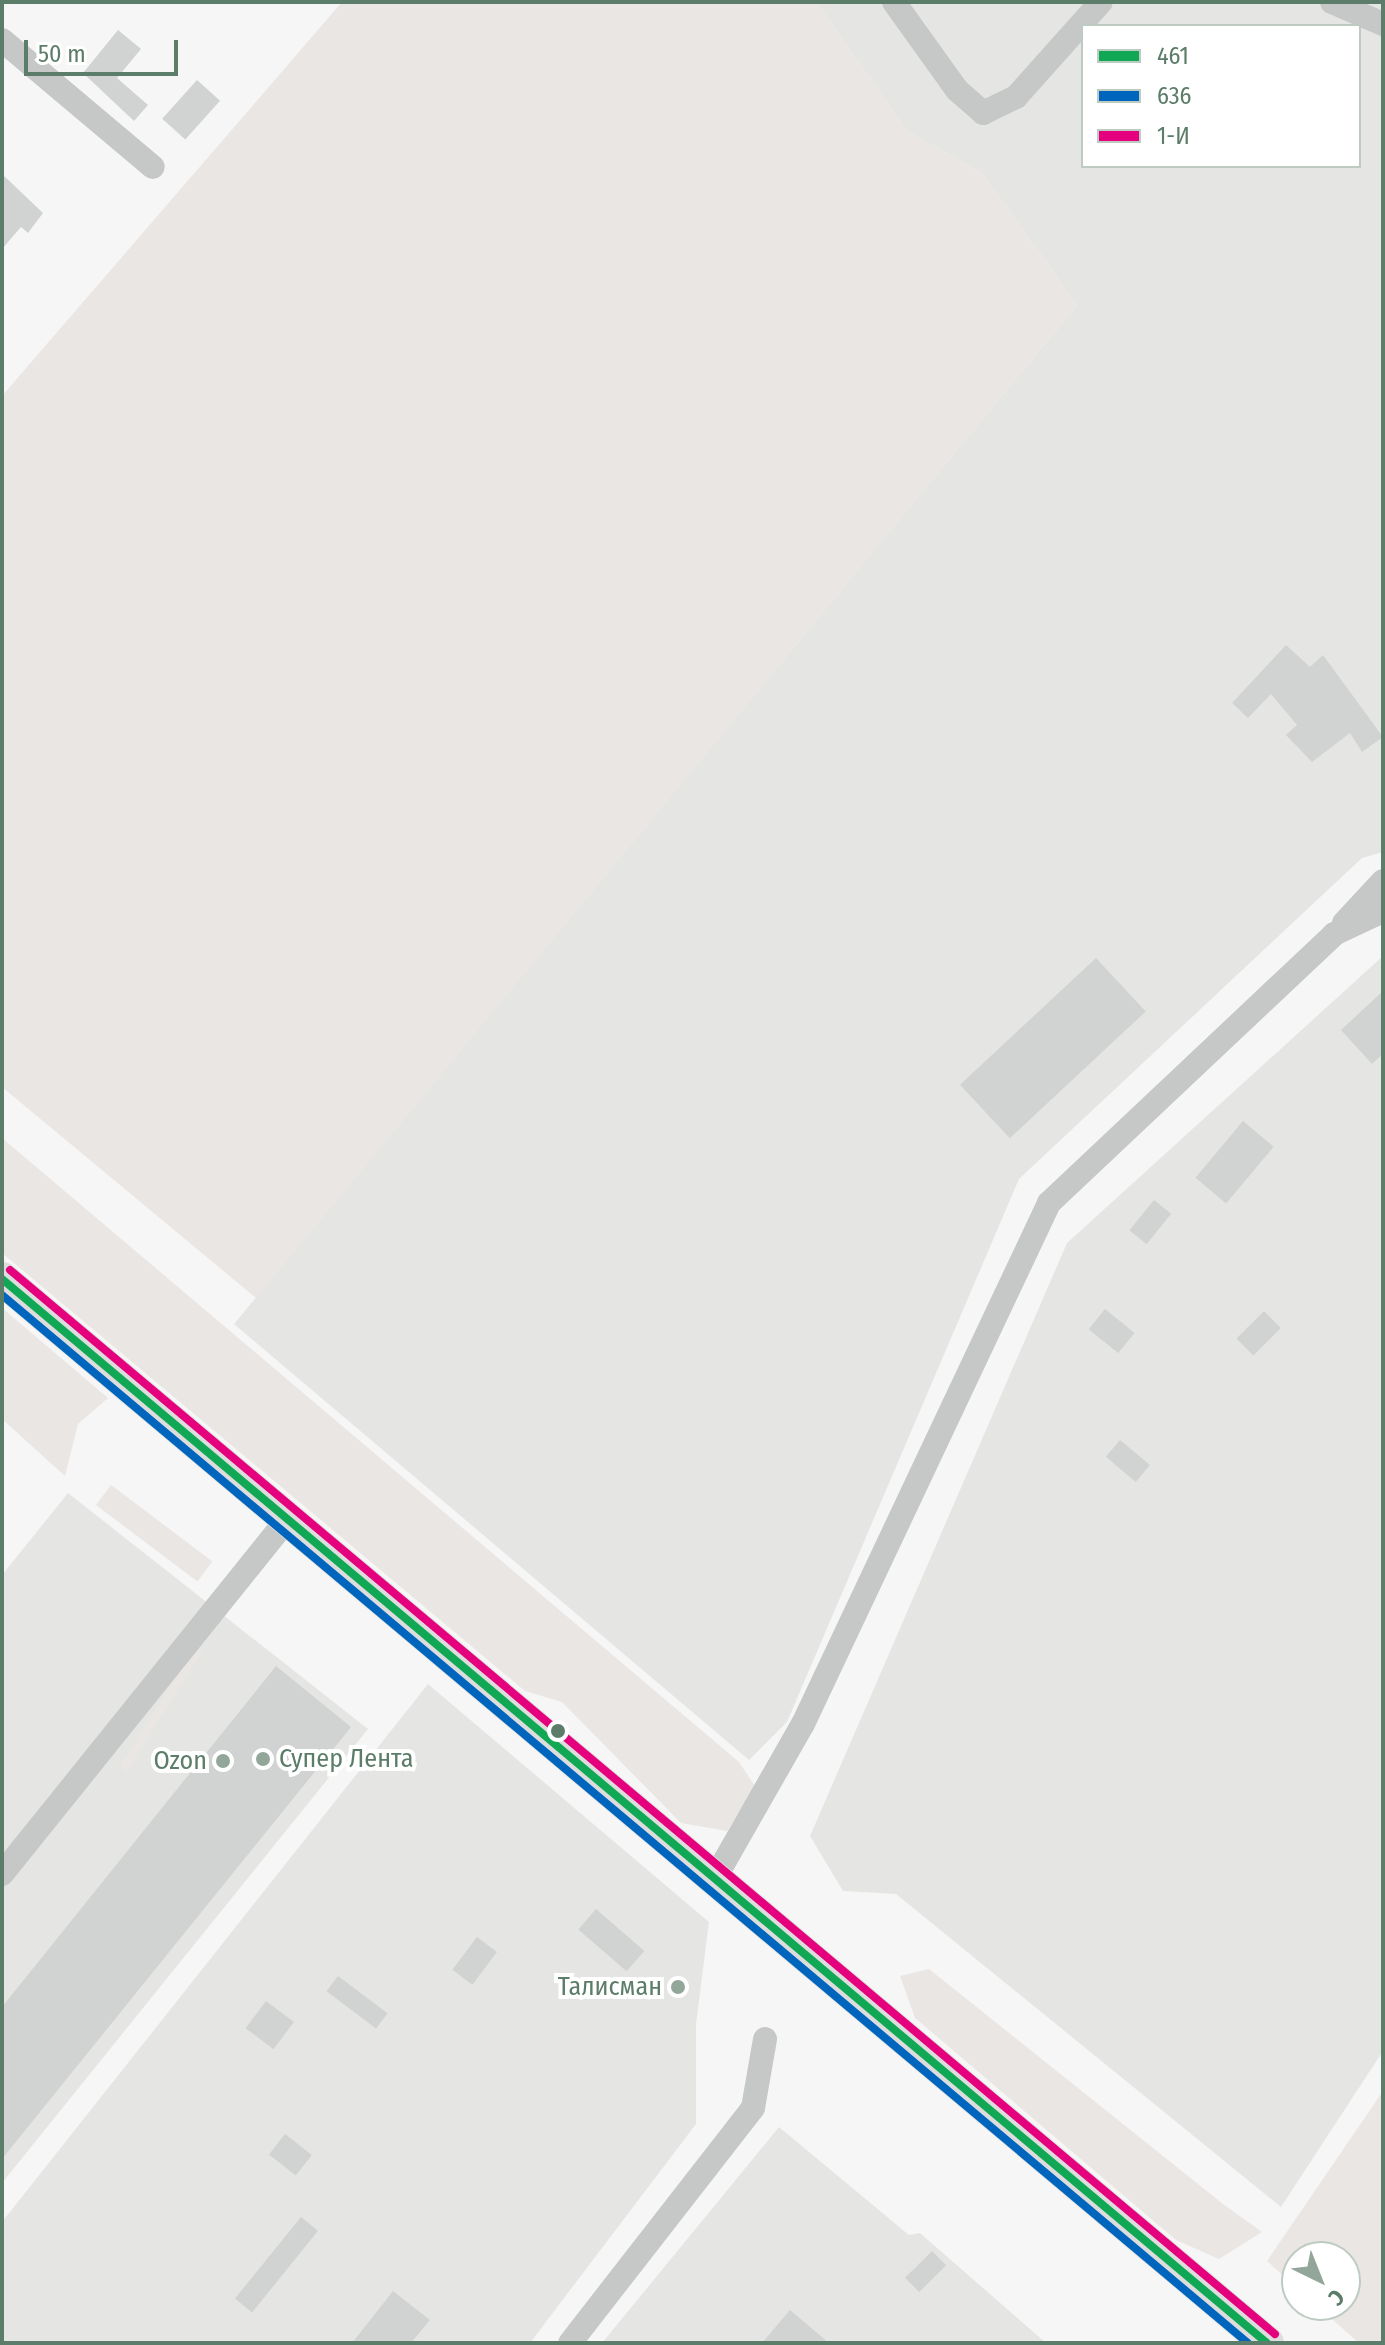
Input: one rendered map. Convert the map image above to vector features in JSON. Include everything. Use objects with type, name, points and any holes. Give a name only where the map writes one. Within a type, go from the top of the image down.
[{"type":"main road","points":[[2,1279],[1267,2343]]},
{"type":"street","points":[[894,2],[957,90],[983,113],[1016,97],[1081,24]]},
{"type":"street","points":[[1081,24],[1101,2]]},
{"type":"street","points":[[1332,2],[1383,24]]},
{"type":"street","points":[[2,40],[153,167]]},
{"type":"street","points":[[715,1878],[803,1724],[1049,1203],[1334,934],[1383,881]]},
{"type":"street","points":[[1334,934],[1383,911]]},
{"type":"street","points":[[2,1874],[287,1520]]},
{"type":"street","points":[[570,2343],[753,2108],[765,2039]]},
{"type":"shaded area","points":[[342,2],[816,2],[907,131],[982,173],[1077,305],[256,1298],[2,1087],[2,396]]},
{"type":"shaded area","points":[[816,2],[1383,2],[1383,852],[1362,858],[1019,1179],[787,1722],[749,1760],[234,1324],[1077,305],[982,173],[907,131]]},
{"type":"shaded area","points":[[1383,956],[1383,2051],[1281,2207],[896,1894],[843,1891],[810,1836],[1067,1243]]},
{"type":"shaded area","points":[[2,1138],[739,1762],[755,1786],[727,1831],[681,1823],[562,1702],[525,1691],[2,1253]]},
{"type":"shaded area","points":[[2,1308],[108,1398],[78,1424],[65,1476],[2,1419]]},
{"type":"shaded area","points":[[111,1485],[212,1561],[197,1581],[96,1505]]},
{"type":"shaded area","points":[[68,1493],[368,1729],[2,2183],[2,1575]]},
{"type":"shaded area","points":[[195,1646],[203,1651],[127,1771],[120,1766]]},
{"type":"shaded area","points":[[428,1684],[709,1922],[696,2024],[696,2124],[530,2343],[2,2343],[2,2222]]},
{"type":"shaded area","points":[[929,1969],[1262,2232],[1219,2259],[1176,2240],[915,2018],[900,1976]]},
{"type":"shaded area","points":[[1383,2091],[1383,2343],[1359,2343],[1334,2321],[1361,2321],[1361,2241],[1281,2241],[1281,2274],[1267,2261]]},
{"type":"shaded area","points":[[779,2127],[909,2235],[920,2233],[1046,2343],[602,2343]]},
{"type":"building","points":[[118,30],[141,49],[117,78],[148,105],[134,121],[83,73]]},
{"type":"building","points":[[197,80],[220,101],[185,139],[162,119]]},
{"type":"building","points":[[2,174],[43,213],[28,233],[21,227],[2,249]]},
{"type":"building","points":[[1286,645],[1310,667],[1323,655],[1383,737],[1362,752],[1350,733],[1312,762],[1286,735],[1297,725],[1271,694],[1248,718],[1232,703]]},
{"type":"building","points":[[1096,958],[1146,1011],[1010,1138],[960,1085]]},
{"type":"building","points":[[1383,991],[1383,1054],[1372,1064],[1341,1030]]},
{"type":"building","points":[[1243,1121],[1274,1147],[1226,1203],[1195,1178]]},
{"type":"building","points":[[1154,1200],[1171,1214],[1147,1244],[1129,1230]]},
{"type":"building","points":[[1105,1309],[1135,1333],[1118,1353],[1089,1329]]},
{"type":"building","points":[[1264,1311],[1281,1328],[1253,1356],[1236,1339]]},
{"type":"building","points":[[1120,1440],[1150,1465],[1136,1482],[1106,1457]]},
{"type":"building","points":[[276,1666],[351,1727],[2,2159],[2,2007]]},
{"type":"building","points":[[596,1909],[644,1951],[627,1971],[578,1929]]},
{"type":"building","points":[[477,1937],[497,1952],[472,1985],[452,1970]]},
{"type":"building","points":[[338,1976],[388,2013],[376,2028],[327,1991]]},
{"type":"building","points":[[266,2001],[294,2022],[273,2049],[246,2028]]},
{"type":"building","points":[[285,2134],[312,2155],[296,2175],[269,2154]]},
{"type":"building","points":[[301,2217],[318,2231],[252,2312],[235,2299]]},
{"type":"building","points":[[932,2251],[946,2265],[919,2292],[905,2278]]},
{"type":"building","points":[[393,2291],[430,2320],[411,2343],[352,2343]]},
{"type":"building","points":[[790,2310],[829,2343],[762,2343]]},
{"type":"transit line","name":"1-И","points":[[10,1270],[1275,2334]]},
{"type":"transit line","name":"461","points":[[2,1279],[1267,2343]]},
{"type":"transit line","name":"636","points":[[2,1295],[1248,2343]]},
{"type":"place","name":"Супер Лента","points":[[263,1759]]},
{"type":"place","name":"Ozon","points":[[223,1761]]},
{"type":"place","name":"Талисман","points":[[678,1987]]}]
